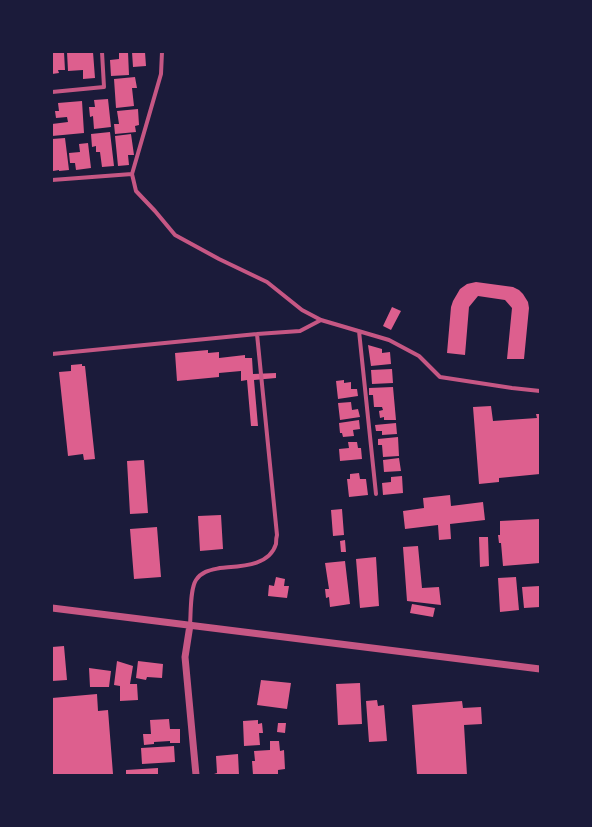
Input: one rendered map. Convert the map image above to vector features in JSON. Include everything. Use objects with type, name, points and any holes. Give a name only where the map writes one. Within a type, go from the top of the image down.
[{"type":"street","points":[[52,92],[104,87],[102,52]]},
{"type":"street","points":[[162,52],[162,74],[132,174],[136,191],[155,210],[175,235],[219,259],[267,282],[302,310],[321,320],[389,340],[419,356],[440,377],[540,391]]},
{"type":"street","points":[[52,180],[132,174]]},
{"type":"street","points":[[52,354],[257,334],[300,332],[321,320]]},
{"type":"street","points":[[359,331],[376,494]]},
{"type":"street","points":[[196,775],[186,657],[193,588],[196,580],[201,574],[208,570],[256,564],[264,560],[271,553],[276,544],[277,535],[257,334]]},
{"type":"street","points":[[52,608],[540,669]]},
{"type":"building","points":[[52,52],[64,52],[65,70],[58,70],[59,73],[52,74]]},
{"type":"building","points":[[67,52],[93,52],[95,78],[83,79],[83,70],[68,71]]},
{"type":"building","points":[[119,52],[128,52],[129,75],[111,76],[110,60],[119,59]]},
{"type":"building","points":[[132,52],[145,52],[146,66],[133,67]]},
{"type":"building","points":[[135,77],[137,88],[132,88],[134,106],[116,108],[114,79]]},
{"type":"building","points":[[108,99],[111,127],[94,129],[93,116],[90,117],[89,107],[95,107],[94,100]]},
{"type":"building","points":[[82,101],[84,133],[52,136],[52,124],[68,122],[67,117],[56,118],[55,111],[59,111],[58,103]]},
{"type":"building","points":[[138,109],[139,125],[135,126],[136,132],[115,134],[114,124],[119,124],[117,111]]},
{"type":"building","points":[[110,132],[114,166],[102,167],[100,152],[96,152],[96,146],[92,147],[91,134]]},
{"type":"building","points":[[131,134],[134,155],[128,155],[129,165],[118,166],[115,136]]},
{"type":"building","points":[[65,138],[69,170],[53,171],[52,139]]},
{"type":"building","points":[[88,143],[91,168],[76,170],[75,163],[70,163],[69,153],[80,152],[79,144]]},
{"type":"building","points":[[476,282],[513,287],[523,294],[528,302],[529,308],[524,359],[507,359],[512,308],[505,300],[478,296],[469,307],[465,355],[447,353],[451,307],[453,301],[460,289],[467,284]]},
{"type":"building","points":[[392,307],[401,311],[391,330],[383,326]]},
{"type":"building","points":[[368,345],[382,349],[382,353],[390,352],[391,364],[371,366]]},
{"type":"building","points":[[208,350],[208,353],[219,352],[219,358],[245,355],[245,358],[252,358],[253,374],[276,373],[276,378],[254,380],[258,426],[251,426],[247,380],[241,381],[241,371],[219,373],[219,377],[177,381],[175,353]]},
{"type":"building","points":[[82,364],[82,366],[85,366],[95,459],[84,460],[83,454],[68,456],[59,372],[71,371],[71,365]]},
{"type":"building","points":[[392,369],[393,383],[372,384],[371,370]]},
{"type":"building","points":[[344,380],[344,383],[351,382],[351,389],[357,389],[358,396],[338,399],[336,381]]},
{"type":"building","points":[[393,387],[396,420],[384,420],[384,417],[380,418],[379,411],[383,410],[382,407],[374,407],[373,395],[369,395],[369,388]]},
{"type":"building","points":[[351,402],[352,410],[358,409],[360,417],[340,420],[338,403]]},
{"type":"building","points":[[491,406],[493,421],[537,418],[536,414],[540,414],[540,474],[499,478],[499,482],[479,484],[473,407]]},
{"type":"building","points":[[359,420],[360,429],[353,430],[354,436],[343,437],[342,433],[340,433],[339,423]]},
{"type":"building","points":[[396,423],[397,434],[382,435],[382,431],[376,431],[375,425]]},
{"type":"building","points":[[398,437],[399,456],[383,457],[382,445],[378,445],[378,439]]},
{"type":"building","points":[[348,442],[357,442],[358,448],[361,448],[362,459],[340,461],[339,449],[349,448]]},
{"type":"building","points":[[399,458],[401,471],[384,472],[383,460]]},
{"type":"building","points":[[144,460],[148,513],[130,514],[127,461]]},
{"type":"building","points":[[359,473],[360,479],[366,479],[368,495],[349,497],[347,479],[350,479],[350,474]]},
{"type":"building","points":[[402,476],[403,493],[383,495],[382,483],[391,482],[391,477]]},
{"type":"building","points":[[450,495],[451,506],[483,502],[485,520],[450,524],[451,539],[439,540],[438,525],[405,529],[403,511],[424,508],[423,498]]},
{"type":"building","points":[[342,509],[344,535],[333,536],[331,510]]},
{"type":"building","points":[[221,515],[223,549],[200,551],[198,516]]},
{"type":"building","points":[[540,519],[540,563],[503,566],[501,543],[499,543],[498,535],[500,535],[500,521]]},
{"type":"building","points":[[157,527],[161,577],[134,579],[130,529]]},
{"type":"building","points":[[479,537],[488,537],[489,566],[480,567]]},
{"type":"building","points":[[345,540],[346,552],[341,552],[340,541]]},
{"type":"building","points":[[418,546],[422,588],[439,587],[441,605],[407,601],[403,547]]},
{"type":"building","points":[[376,557],[379,606],[360,608],[356,559]]},
{"type":"building","points":[[345,561],[350,604],[330,607],[329,597],[326,598],[325,589],[329,589],[325,563]]},
{"type":"building","points":[[276,577],[285,579],[284,586],[289,586],[287,598],[268,596],[269,585],[274,586]]},
{"type":"building","points":[[516,577],[519,610],[500,612],[498,578]]},
{"type":"building","points":[[540,586],[540,607],[524,608],[522,587]]},
{"type":"building","points":[[412,604],[435,608],[433,617],[410,613]]},
{"type":"building","points":[[64,646],[67,680],[52,681],[52,647]]},
{"type":"building","points":[[117,661],[133,666],[130,684],[137,684],[138,700],[120,701],[120,686],[114,685]]},
{"type":"building","points":[[138,661],[163,664],[162,678],[147,677],[146,680],[136,678]]},
{"type":"building","points":[[89,668],[111,671],[109,687],[90,687]]},
{"type":"building","points":[[261,680],[291,683],[287,709],[257,705]]},
{"type":"building","points":[[360,683],[362,724],[338,725],[336,684]]},
{"type":"building","points":[[97,694],[98,711],[108,710],[113,774],[52,775],[52,698]]},
{"type":"building","points":[[377,700],[378,706],[384,705],[387,741],[369,742],[366,701]]},
{"type":"building","points":[[462,701],[463,708],[481,707],[482,724],[464,725],[467,775],[417,775],[412,705]]},
{"type":"building","points":[[169,719],[170,729],[180,729],[180,743],[170,743],[170,741],[154,742],[154,744],[144,745],[143,734],[151,734],[150,720]]},
{"type":"building","points":[[258,720],[258,724],[262,723],[263,733],[259,733],[260,745],[244,746],[243,721]]},
{"type":"building","points":[[278,723],[286,723],[285,733],[277,732]]},
{"type":"building","points":[[270,741],[279,741],[280,751],[284,750],[285,769],[278,770],[278,775],[253,775],[252,761],[255,761],[254,751],[270,750]]},
{"type":"building","points":[[174,746],[175,762],[142,764],[141,748]]},
{"type":"building","points":[[238,754],[239,775],[214,775],[217,773],[216,756]]},
{"type":"building","points":[[158,768],[158,775],[126,775],[126,770]]}]
